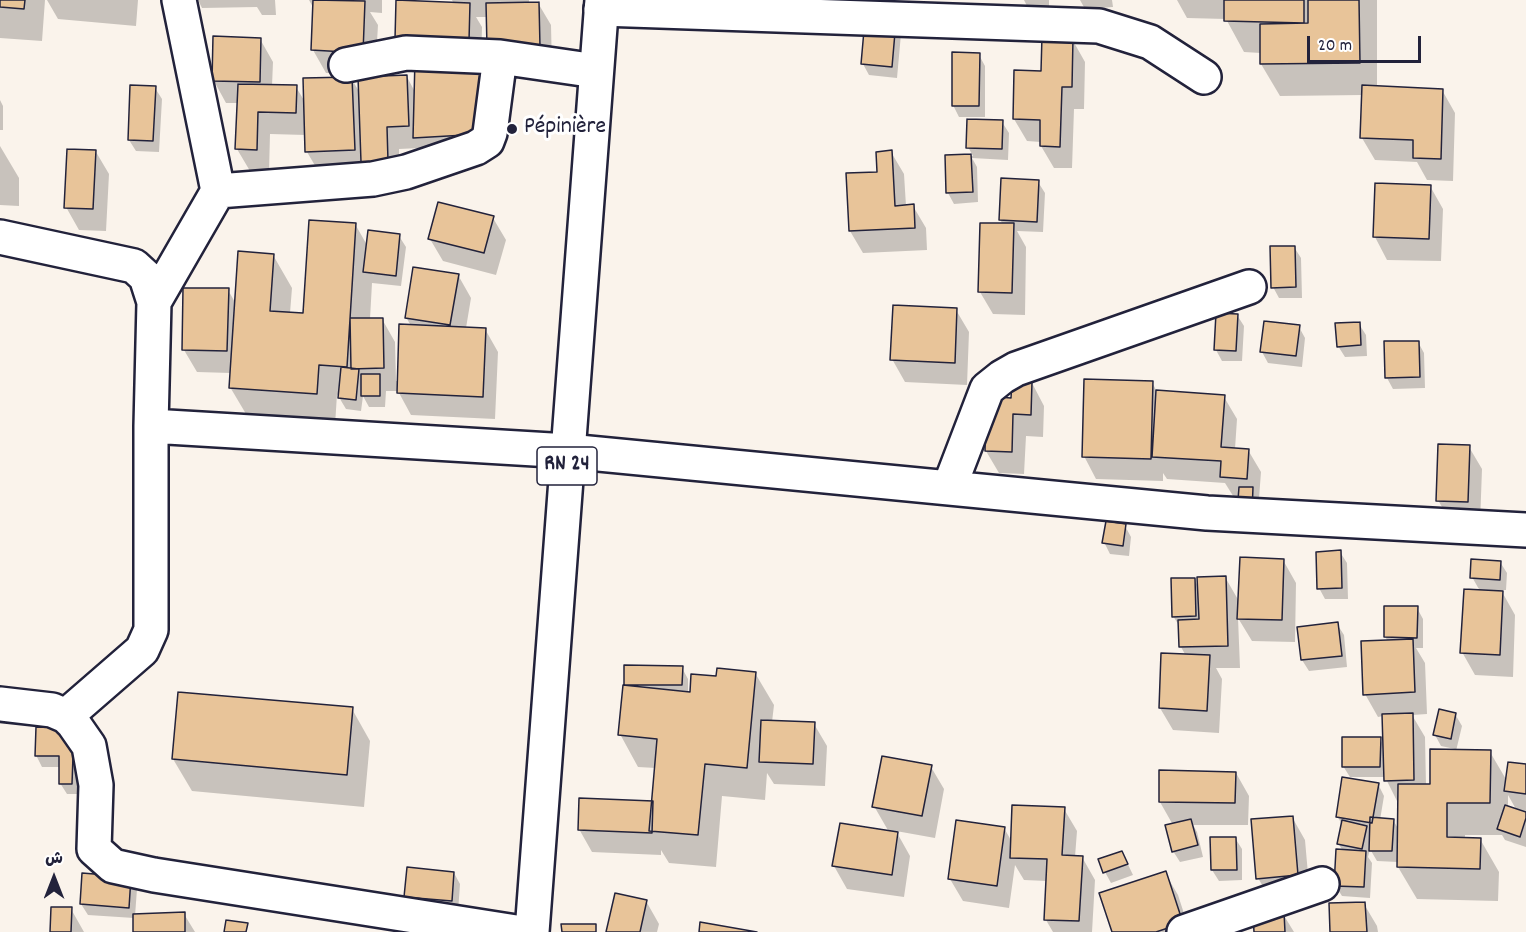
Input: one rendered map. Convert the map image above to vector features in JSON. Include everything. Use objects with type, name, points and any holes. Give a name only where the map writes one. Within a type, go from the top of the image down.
[{"type":"street","points":[[154,302],[218,191],[179,0]]},
{"type":"street","points":[[602,4],[1099,26],[1150,42],[1204,76]]},
{"type":"street","name":"RN 24","points":[[532,932],[602,4]]},
{"type":"street","points":[[346,65],[406,53],[500,57],[596,71]]},
{"type":"street","points":[[218,191],[373,179],[406,172],[476,148],[487,141],[490,133],[500,57]]},
{"type":"street","points":[[0,237],[134,266],[146,277],[154,302],[151,426],[151,630],[142,650],[66,716]]},
{"type":"street","points":[[949,488],[987,389],[1002,377],[1016,369],[1249,287]]},
{"type":"street","points":[[151,426],[568,451],[1207,513],[1526,530]]},
{"type":"street","points":[[0,704],[52,710],[66,716],[89,746],[96,785],[94,849],[113,866],[154,875],[516,932]]},
{"type":"street","points":[[1184,932],[1322,884]]},
{"type":"building","points":[[0,0],[25,0],[24,9],[0,7]]},
{"type":"building","points":[[313,0],[365,1],[363,53],[311,50]]},
{"type":"building","points":[[396,0],[470,3],[469,41],[395,39]]},
{"type":"building","points":[[1224,0],[1304,0],[1304,23],[1224,21]]},
{"type":"building","points":[[1308,0],[1359,0],[1360,63],[1260,64],[1260,24],[1308,23]]},
{"type":"building","points":[[539,2],[540,47],[487,48],[486,3]]},
{"type":"building","points":[[865,19],[896,21],[892,67],[861,64]]},
{"type":"building","points":[[213,36],[261,38],[260,82],[212,81]]},
{"type":"building","points":[[1042,36],[1073,38],[1072,87],[1062,87],[1060,147],[1040,146],[1040,120],[1013,119],[1014,70],[1041,71]]},
{"type":"building","points":[[952,52],[980,53],[979,106],[952,106]]},
{"type":"building","points":[[415,59],[487,61],[483,134],[413,138]]},
{"type":"building","points":[[407,75],[409,126],[387,127],[388,161],[361,162],[358,77]]},
{"type":"building","points":[[352,77],[355,150],[305,152],[303,78]]},
{"type":"building","points":[[238,84],[297,85],[296,113],[258,112],[257,150],[235,149]]},
{"type":"building","points":[[130,85],[156,86],[153,141],[128,140]]},
{"type":"building","points":[[1362,85],[1443,89],[1441,159],[1413,158],[1413,140],[1360,138]]},
{"type":"building","points":[[967,119],[1003,120],[1002,149],[966,148]]},
{"type":"building","points":[[67,149],[96,150],[93,209],[64,208]]},
{"type":"building","points":[[892,150],[895,206],[914,204],[915,228],[849,231],[846,173],[877,172],[876,152]]},
{"type":"building","points":[[971,154],[973,192],[946,193],[945,155]]},
{"type":"building","points":[[1001,178],[1039,180],[1037,222],[999,220]]},
{"type":"building","points":[[1375,183],[1431,185],[1429,239],[1373,237]]},
{"type":"building","points":[[438,202],[494,216],[484,253],[428,239]]},
{"type":"building","points":[[309,220],[356,223],[347,367],[319,365],[317,394],[229,388],[238,251],[274,254],[270,311],[303,313]]},
{"type":"building","points":[[980,223],[1014,223],[1012,293],[978,292]]},
{"type":"building","points":[[368,230],[400,234],[396,276],[363,272]]},
{"type":"building","points":[[1270,246],[1295,246],[1296,287],[1271,288]]},
{"type":"building","points":[[413,267],[459,274],[450,325],[405,318]]},
{"type":"building","points":[[183,288],[229,288],[227,351],[182,350]]},
{"type":"building","points":[[893,305],[957,308],[955,363],[890,360]]},
{"type":"building","points":[[1216,313],[1238,314],[1236,351],[1214,350]]},
{"type":"building","points":[[350,318],[383,318],[384,368],[351,369]]},
{"type":"building","points":[[1264,321],[1300,325],[1296,356],[1260,352]]},
{"type":"building","points":[[1360,322],[1361,345],[1337,347],[1335,323]]},
{"type":"building","points":[[399,324],[486,328],[483,397],[397,393]]},
{"type":"building","points":[[1384,341],[1419,341],[1420,377],[1385,378]]},
{"type":"building","points":[[341,367],[359,369],[356,400],[338,398]]},
{"type":"building","points":[[361,374],[380,374],[380,396],[361,396]]},
{"type":"building","points":[[1084,379],[1153,381],[1151,459],[1082,457]]},
{"type":"building","points":[[1012,381],[1032,382],[1031,415],[1013,414],[1012,452],[985,451],[986,396],[1011,398]]},
{"type":"building","points":[[1156,390],[1225,395],[1221,447],[1249,449],[1247,479],[1220,477],[1221,461],[1152,457]]},
{"type":"building","points":[[1438,444],[1470,445],[1468,502],[1436,501]]},
{"type":"building","points":[[1239,487],[1253,487],[1252,514],[1237,513]]},
{"type":"building","points":[[1106,521],[1126,524],[1123,546],[1102,543]]},
{"type":"building","points":[[1341,550],[1342,588],[1317,589],[1316,552]]},
{"type":"building","points":[[1240,557],[1284,559],[1282,620],[1237,619]]},
{"type":"building","points":[[1471,559],[1501,561],[1500,580],[1470,578]]},
{"type":"building","points":[[1226,576],[1228,646],[1179,647],[1178,620],[1199,619],[1197,577]]},
{"type":"building","points":[[1171,578],[1195,578],[1196,616],[1172,617]]},
{"type":"building","points":[[1464,589],[1503,591],[1500,655],[1460,653]]},
{"type":"building","points":[[1384,606],[1418,606],[1417,638],[1384,637]]},
{"type":"building","points":[[1338,622],[1342,656],[1301,660],[1297,627]]},
{"type":"building","points":[[1413,639],[1415,692],[1363,695],[1361,641]]},
{"type":"building","points":[[1161,653],[1210,655],[1207,711],[1159,708]]},
{"type":"building","points":[[624,665],[683,666],[682,685],[624,685]]},
{"type":"building","points":[[717,668],[756,672],[747,768],[705,764],[698,835],[649,831],[657,739],[618,735],[623,685],[690,692],[691,674],[716,676]]},
{"type":"building","points":[[178,692],[353,707],[347,775],[172,759]]},
{"type":"building","points":[[1439,709],[1456,713],[1451,739],[1433,735]]},
{"type":"building","points":[[1413,713],[1414,780],[1384,781],[1382,714]]},
{"type":"building","points":[[761,720],[815,722],[813,764],[759,762]]},
{"type":"building","points":[[36,727],[74,728],[72,784],[59,784],[59,756],[35,756]]},
{"type":"building","points":[[1342,737],[1381,737],[1380,767],[1342,767]]},
{"type":"building","points":[[1430,749],[1491,750],[1490,803],[1447,803],[1447,837],[1481,838],[1480,869],[1397,867],[1398,784],[1430,784]]},
{"type":"building","points":[[882,756],[932,765],[922,816],[872,807]]},
{"type":"building","points":[[1508,762],[1526,764],[1526,794],[1504,791]]},
{"type":"building","points":[[1159,770],[1236,772],[1235,803],[1159,802]]},
{"type":"building","points":[[1342,777],[1379,783],[1372,823],[1336,817]]},
{"type":"building","points":[[579,798],[653,801],[652,833],[578,830]]},
{"type":"building","points":[[1012,805],[1065,807],[1062,855],[1083,856],[1079,921],[1044,920],[1047,859],[1010,858]]},
{"type":"building","points":[[1505,805],[1526,812],[1520,837],[1497,829]]},
{"type":"building","points":[[1293,816],[1298,875],[1256,879],[1251,819]]},
{"type":"building","points":[[1370,817],[1394,819],[1392,851],[1369,851]]},
{"type":"building","points":[[1191,819],[1198,845],[1172,852],[1165,825]]},
{"type":"building","points":[[956,820],[1005,827],[997,886],[948,879]]},
{"type":"building","points":[[1342,820],[1367,826],[1362,849],[1337,844]]},
{"type":"building","points":[[840,823],[898,832],[892,875],[832,866]]},
{"type":"building","points":[[1210,837],[1236,837],[1237,870],[1211,870]]},
{"type":"building","points":[[1336,849],[1366,851],[1364,887],[1334,886]]},
{"type":"building","points":[[1122,851],[1128,864],[1103,873],[1098,859]]},
{"type":"building","points":[[407,867],[454,872],[452,901],[404,897]]},
{"type":"building","points":[[1166,871],[1183,923],[1156,932],[1112,932],[1099,893]]},
{"type":"building","points":[[82,873],[131,877],[129,908],[80,904]]},
{"type":"building","points":[[615,893],[647,900],[640,932],[606,932]]},
{"type":"building","points":[[1365,902],[1367,932],[1330,932],[1329,903]]},
{"type":"building","points":[[51,907],[72,907],[71,932],[50,932]]},
{"type":"building","points":[[185,912],[185,932],[133,932],[133,914]]},
{"type":"building","points":[[1284,912],[1285,932],[1254,932],[1253,914]]},
{"type":"building","points":[[226,920],[248,923],[246,932],[224,932]]},
{"type":"building","points":[[700,922],[757,932],[699,932]]},
{"type":"building","points":[[561,924],[596,924],[596,932],[562,932]]},
{"type":"place","name":"Pépinière","points":[[512,129]]}]
